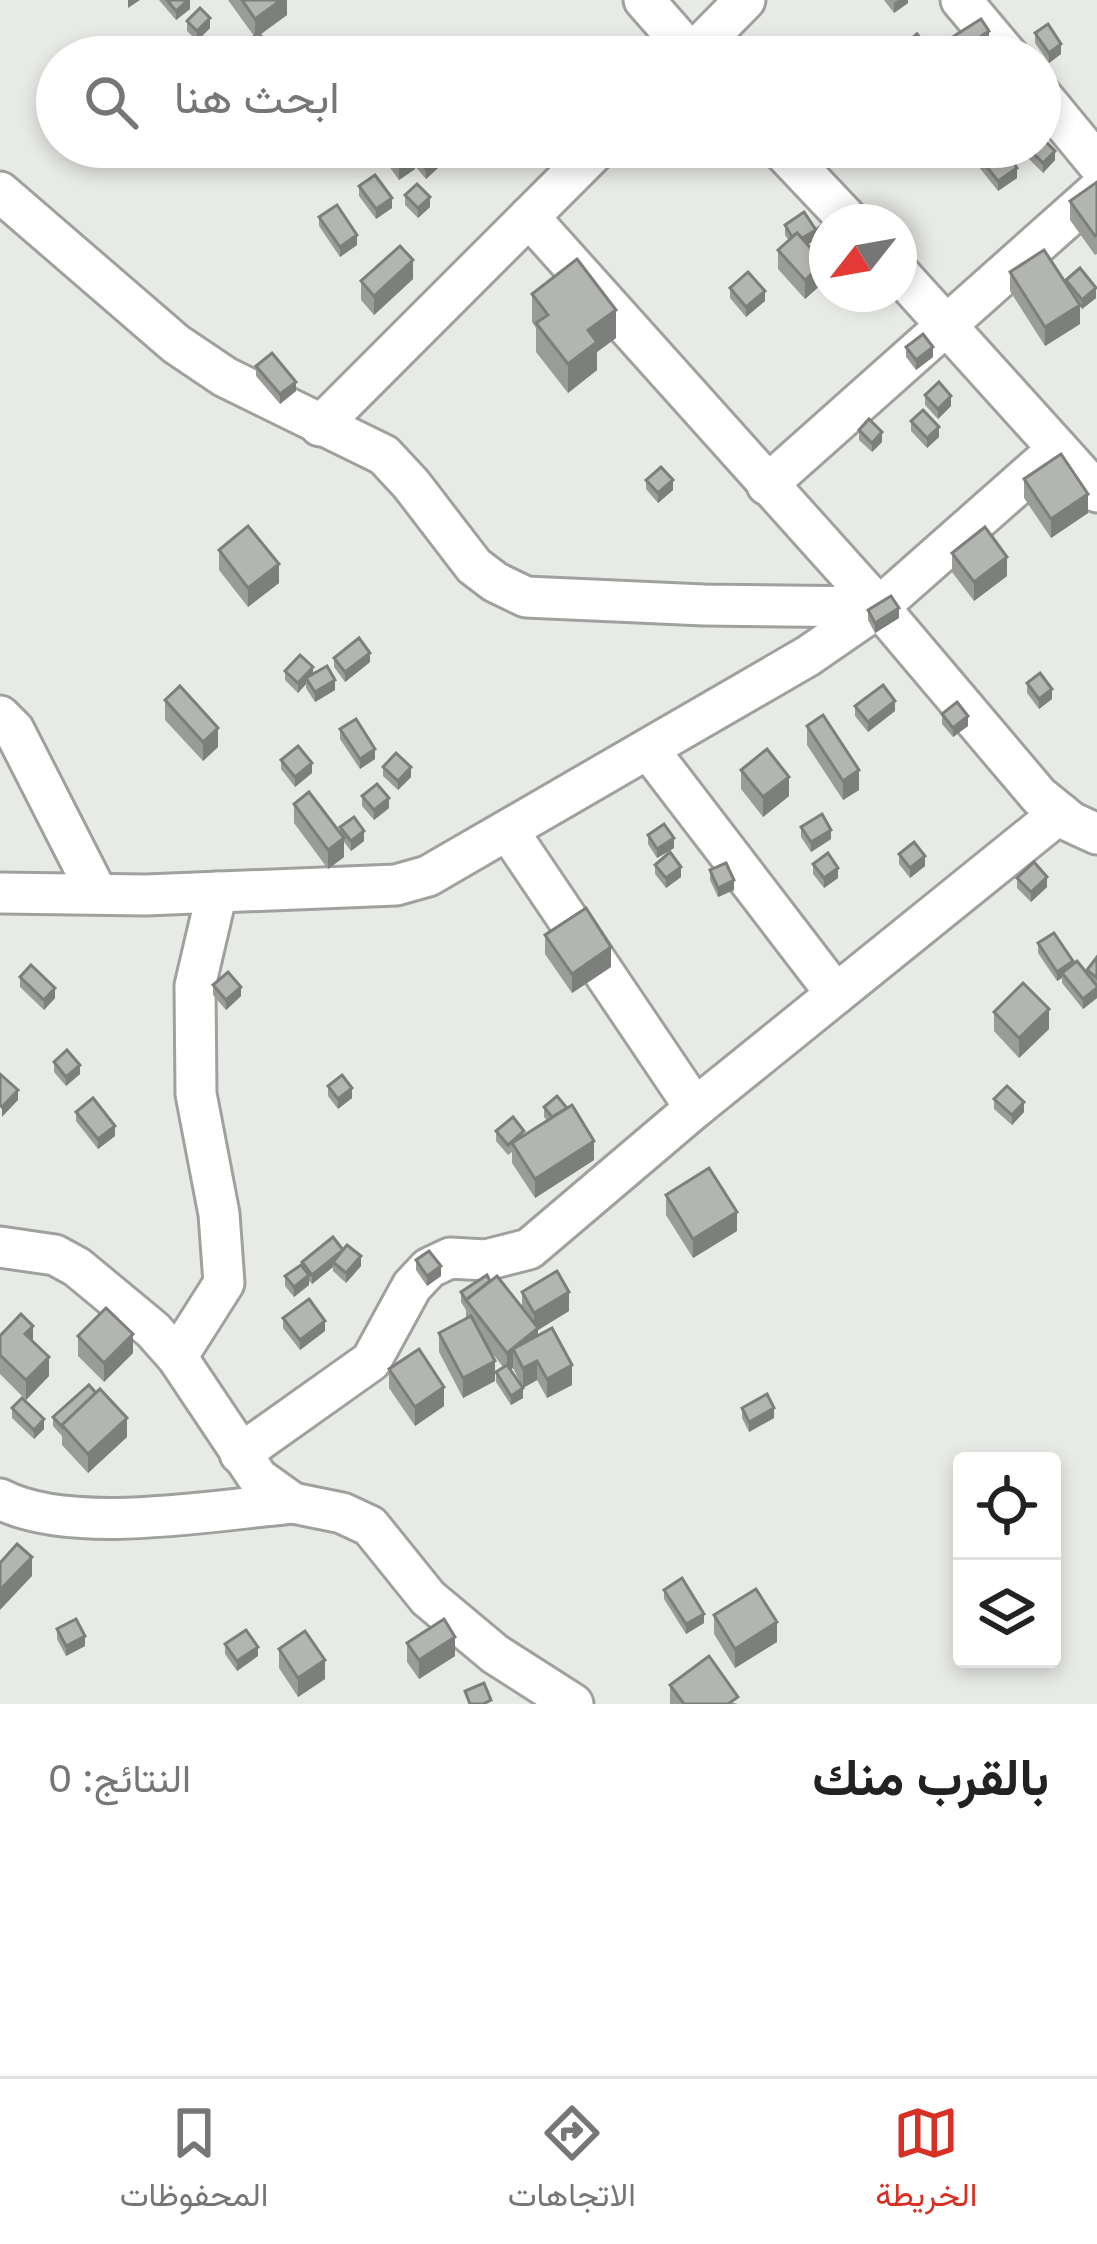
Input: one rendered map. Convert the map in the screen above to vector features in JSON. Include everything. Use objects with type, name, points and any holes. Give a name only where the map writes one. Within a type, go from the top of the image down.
[{"type":"street","points":[[644,0],[675,36]]},
{"type":"street","points":[[711,36],[745,0]]},
{"type":"street","points":[[961,0],[991,36]]},
{"type":"street","points":[[1061,119],[1097,163]]},
{"type":"street","points":[[320,426],[578,168]]},
{"type":"street","points":[[799,168],[833,204]]},
{"type":"street","points":[[767,485],[1097,191]]},
{"type":"street","points":[[0,194],[176,344],[226,377],[384,455],[474,566],[495,583],[526,597],[879,607]]},
{"type":"street","points":[[529,217],[879,607],[1040,796],[1097,834]]},
{"type":"street","points":[[917,293],[1097,492]]},
{"type":"street","points":[[0,893],[396,885],[428,876],[808,656],[879,607],[1058,449]]},
{"type":"street","points":[[0,716],[14,730],[97,893]]},
{"type":"street","points":[[649,750],[836,994]]},
{"type":"street","points":[[240,1454],[371,1361],[412,1286],[429,1268],[450,1258],[486,1260],[529,1249],[695,1108],[1060,813]]},
{"type":"street","points":[[509,832],[695,1108]]},
{"type":"street","points":[[177,1358],[224,1283],[218,1214],[196,1094],[195,986],[217,892]]},
{"type":"street","points":[[0,1247],[55,1255],[77,1267],[153,1330],[258,1478],[293,1503]]},
{"type":"street","points":[[0,1499],[62,1517],[147,1516],[293,1503],[342,1513],[370,1526],[428,1598],[496,1654],[572,1704]]},
{"type":"building","points":[[167,0],[188,0],[176,11]]},
{"type":"building","points":[[242,0],[281,0],[255,19]]},
{"type":"building","points":[[200,8],[210,18],[197,31],[187,21]]},
{"type":"building","points":[[981,19],[989,31],[981,36],[954,36]]},
{"type":"building","points":[[1048,24],[1056,36],[1037,36]]},
{"type":"building","points":[[988,168],[1017,168],[998,181]]},
{"type":"building","points":[[375,175],[392,198],[376,209],[359,186]]},
{"type":"building","points":[[1097,182],[1097,234],[1095,236],[1070,201]]},
{"type":"building","points":[[417,184],[430,197],[418,208],[405,195]]},
{"type":"building","points":[[337,205],[357,235],[340,247],[319,217]]},
{"type":"building","points":[[804,212],[809,234],[792,237],[785,225]]},
{"type":"building","points":[[797,233],[809,246],[809,276],[805,280],[778,250]]},
{"type":"building","points":[[400,246],[413,260],[374,296],[361,281]]},
{"type":"building","points":[[1044,250],[1080,305],[1045,327],[1010,272]]},
{"type":"building","points":[[577,259],[616,310],[588,330],[597,342],[568,364],[536,323],[548,315],[532,294]]},
{"type":"building","points":[[1080,268],[1096,288],[1082,300],[1066,280]]},
{"type":"building","points":[[748,272],[765,291],[746,307],[730,288]]},
{"type":"building","points":[[923,334],[933,347],[916,360],[906,347]]},
{"type":"building","points":[[272,353],[296,382],[280,394],[256,366]]},
{"type":"building","points":[[939,382],[951,396],[938,409],[925,395]]},
{"type":"building","points":[[923,410],[939,427],[927,438],[911,421]]},
{"type":"building","points":[[869,419],[882,432],[872,443],[859,430]]},
{"type":"building","points":[[1061,454],[1088,494],[1051,519],[1024,479]]},
{"type":"building","points":[[661,467],[673,480],[658,493],[646,480]]},
{"type":"building","points":[[248,526],[279,564],[248,588],[219,550]]},
{"type":"building","points":[[985,527],[1007,557],[974,582],[952,553]]},
{"type":"building","points":[[891,596],[899,608],[875,623],[868,610]]},
{"type":"building","points":[[359,638],[370,653],[345,672],[334,658]]},
{"type":"building","points":[[300,655],[313,667],[298,683],[285,671]]},
{"type":"building","points":[[327,666],[335,680],[315,692],[306,678]]},
{"type":"building","points":[[1040,673],[1052,689],[1039,699],[1027,683]]},
{"type":"building","points":[[883,685],[895,701],[868,722],[855,706]]},
{"type":"building","points":[[180,686],[218,728],[203,742],[165,700]]},
{"type":"building","points":[[957,702],[968,716],[953,728],[942,714]]},
{"type":"building","points":[[823,715],[859,770],[843,781],[807,726]]},
{"type":"building","points":[[356,719],[375,749],[360,759],[340,729]]},
{"type":"building","points":[[298,746],[312,763],[295,777],[281,760]]},
{"type":"building","points":[[767,749],[789,777],[763,797],[741,770]]},
{"type":"building","points":[[396,753],[411,767],[398,781],[383,767]]},
{"type":"building","points":[[377,784],[389,798],[374,810],[362,796]]},
{"type":"building","points":[[309,792],[344,838],[328,850],[294,804]]},
{"type":"building","points":[[822,814],[831,830],[811,842],[801,827]]},
{"type":"building","points":[[354,817],[364,831],[351,841],[340,827]]},
{"type":"building","points":[[664,824],[674,838],[657,849],[648,835]]},
{"type":"building","points":[[914,842],[925,856],[910,868],[899,854]]},
{"type":"building","points":[[670,852],[681,867],[666,878],[655,865]]},
{"type":"building","points":[[828,853],[838,868],[824,878],[813,864]]},
{"type":"building","points":[[1034,862],[1047,877],[1031,892],[1017,878]]},
{"type":"building","points":[[726,863],[734,880],[718,888],[710,870]]},
{"type":"building","points":[[586,908],[611,947],[572,974],[545,935]]},
{"type":"building","points":[[1054,933],[1073,961],[1057,972],[1038,943]]},
{"type":"building","points":[[1097,957],[1097,978],[1087,970]]},
{"type":"building","points":[[1077,961],[1097,986],[1083,999],[1062,973]]},
{"type":"building","points":[[31,965],[55,988],[44,1000],[20,977]]},
{"type":"building","points":[[228,972],[241,987],[226,1000],[213,985]]},
{"type":"building","points":[[1023,983],[1049,1009],[1019,1038],[994,1012]]},
{"type":"building","points":[[67,1050],[80,1065],[66,1077],[54,1062]]},
{"type":"building","points":[[0,1074],[18,1090],[2,1107],[0,1105]]},
{"type":"building","points":[[342,1075],[352,1088],[338,1099],[328,1086]]},
{"type":"building","points":[[1007,1086],[1024,1102],[1012,1115],[994,1099]]},
{"type":"building","points":[[557,1096],[567,1108],[552,1117],[544,1107]]},
{"type":"building","points":[[93,1098],[115,1126],[98,1139],[76,1112]]},
{"type":"building","points":[[572,1105],[594,1141],[535,1179],[512,1143]]},
{"type":"building","points":[[513,1117],[524,1131],[508,1145],[496,1131]]},
{"type":"building","points":[[709,1168],[737,1212],[693,1239],[666,1195]]},
{"type":"building","points":[[333,1237],[343,1250],[312,1275],[302,1262]]},
{"type":"building","points":[[347,1245],[361,1256],[346,1273],[333,1262]]},
{"type":"building","points":[[429,1251],[441,1266],[427,1276],[416,1260]]},
{"type":"building","points":[[301,1265],[309,1275],[294,1287],[285,1276]]},
{"type":"building","points":[[557,1271],[569,1292],[534,1313],[522,1292]]},
{"type":"building","points":[[487,1275],[490,1281],[466,1300],[461,1292]]},
{"type":"building","points":[[497,1276],[538,1328],[507,1353],[466,1300]]},
{"type":"building","points":[[309,1299],[325,1321],[300,1340],[283,1318]]},
{"type":"building","points":[[106,1308],[133,1334],[104,1363],[78,1336]]},
{"type":"building","points":[[21,1314],[33,1326],[25,1334],[49,1357],[26,1380],[0,1355],[0,1336]]},
{"type":"building","points":[[471,1316],[495,1361],[463,1378],[439,1333]]},
{"type":"building","points":[[552,1328],[572,1365],[547,1379],[537,1361],[523,1368],[513,1349]]},
{"type":"building","points":[[419,1349],[444,1387],[415,1407],[389,1369]]},
{"type":"building","points":[[507,1365],[523,1388],[511,1396],[496,1372]]},
{"type":"building","points":[[89,1385],[96,1393],[62,1425],[64,1429],[53,1417]]},
{"type":"building","points":[[100,1389],[127,1418],[88,1454],[62,1425]]},
{"type":"building","points":[[767,1394],[774,1408],[749,1422],[742,1408]]},
{"type":"building","points":[[22,1398],[44,1419],[34,1430],[12,1408]]},
{"type":"building","points":[[17,1544],[32,1557],[0,1590],[0,1563]]},
{"type":"building","points":[[682,1578],[704,1614],[686,1624],[664,1590]]},
{"type":"building","points":[[756,1589],[777,1622],[735,1649],[714,1615]]},
{"type":"building","points":[[76,1619],[85,1636],[66,1646],[57,1629]]},
{"type":"building","points":[[444,1619],[455,1637],[419,1660],[407,1643]]},
{"type":"building","points":[[246,1630],[258,1647],[237,1661],[225,1644]]},
{"type":"building","points":[[305,1631],[325,1660],[298,1678],[279,1649]]},
{"type":"building","points":[[709,1656],[738,1697],[728,1704],[684,1704],[670,1685]]},
{"type":"building","points":[[484,1683],[491,1700],[470,1704],[465,1691]]}]
